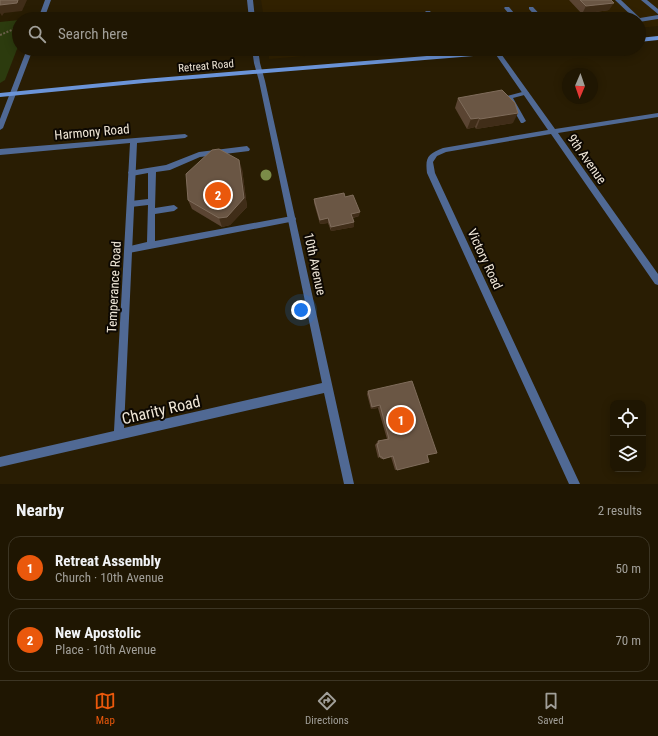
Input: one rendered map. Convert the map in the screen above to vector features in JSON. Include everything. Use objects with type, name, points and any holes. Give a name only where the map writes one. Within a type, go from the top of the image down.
[{"type":"main road","points":[[646,39],[657,38]]},
{"type":"main road","name":"Retreat Road","points":[[0,95],[445,56]]},
{"type":"street","points":[[44,12],[48,0]]},
{"type":"street","points":[[250,0],[251,12]]},
{"type":"street","points":[[618,0],[631,12]]},
{"type":"street","points":[[644,0],[658,12]]},
{"type":"street","points":[[507,8],[510,12]]},
{"type":"street","points":[[531,8],[535,12]]},
{"type":"street","points":[[646,19],[658,17]]},
{"type":"street","points":[[0,128],[27,56]]},
{"type":"street","name":"10th Avenue","points":[[257,56],[349,484]]},
{"type":"street","name":"9th Avenue","points":[[500,56],[658,280]]},
{"type":"street","points":[[522,121],[509,97],[526,93]]},
{"type":"street","name":"Victory Road","points":[[575,484],[429,168],[432,158],[440,152],[658,115]]},
{"type":"street","name":"Harmony Road","points":[[0,152],[185,136]]},
{"type":"street","name":"Temperance Road","points":[[119,435],[134,141]]},
{"type":"street","points":[[132,173],[170,166],[199,155],[247,149]]},
{"type":"street","points":[[151,245],[152,170]]},
{"type":"street","points":[[131,204],[152,201]]},
{"type":"street","points":[[151,212],[174,208]]},
{"type":"street","points":[[128,249],[292,219]]},
{"type":"street","name":"Charity Road","points":[[0,462],[328,387]]},
{"type":"path","points":[[0,35],[12,30]]},
{"type":"shaded area","points":[[261,0],[658,0],[658,26],[646,27],[646,12],[263,12]]},
{"type":"shaded area","points":[[269,56],[305,56],[269,59]]},
{"type":"green space","points":[[12,21],[12,56],[14,56],[5,80],[0,83],[0,22]]},
{"type":"building","points":[[0,0],[18,0],[17,3],[0,5]]},
{"type":"building","points":[[580,0],[611,0],[614,3],[586,6]]},
{"type":"building","points":[[502,90],[515,103],[518,113],[471,119],[458,98]]},
{"type":"building","points":[[219,149],[239,160],[244,198],[227,217],[219,218],[188,200],[186,174],[212,150]]},
{"type":"building","points":[[344,193],[345,197],[353,195],[360,212],[351,214],[354,222],[331,227],[328,218],[320,220],[314,199]]},
{"type":"building","points":[[412,381],[437,453],[427,455],[429,462],[397,470],[393,456],[383,459],[380,457],[377,444],[379,443],[378,441],[389,439],[380,405],[372,407],[368,391]]},
{"type":"place","name":"New Apostolic","points":[[218,195]]},
{"type":"place","name":"Retreat Assembly","points":[[401,420]]}]
